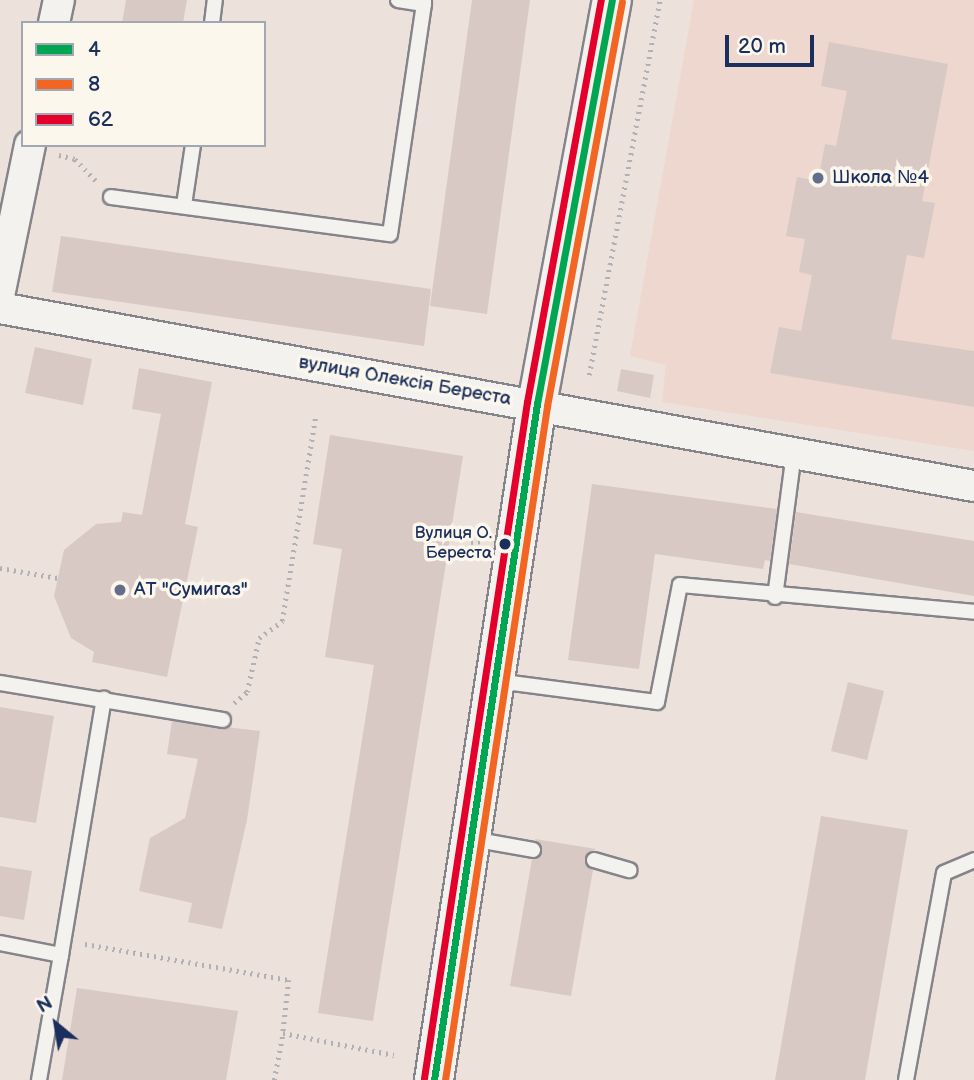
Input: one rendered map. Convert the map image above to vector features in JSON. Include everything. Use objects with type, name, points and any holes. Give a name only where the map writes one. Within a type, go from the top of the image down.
[{"type":"main road","points":[[434,1080],[537,404],[611,0]]},
{"type":"street","points":[[54,21],[59,0]]},
{"type":"street","points":[[0,291],[29,147]]},
{"type":"street","name":"вулиця Олексія Береста","points":[[0,308],[537,404],[974,486]]},
{"type":"lane","points":[[212,21],[215,0]]},
{"type":"lane","points":[[111,197],[390,234],[424,2],[398,0]]},
{"type":"lane","points":[[184,205],[193,147]]},
{"type":"lane","points":[[775,597],[794,452]]},
{"type":"lane","points":[[495,681],[657,702],[680,584],[775,597],[974,612]]},
{"type":"lane","points":[[0,682],[216,719]]},
{"type":"lane","points":[[40,1080],[104,699]]},
{"type":"lane","points":[[471,839],[533,850]]},
{"type":"lane","points":[[594,860],[630,870]]},
{"type":"lane","points":[[906,1080],[944,873],[974,860]]},
{"type":"lane","points":[[0,943],[62,947]]},
{"type":"path","points":[[589,375],[660,0]]},
{"type":"path","points":[[29,147],[75,159],[111,197]]},
{"type":"path","points":[[216,719],[247,692],[260,638],[282,621],[316,414]]},
{"type":"path","points":[[0,568],[58,578]]},
{"type":"path","points":[[62,947],[289,980],[274,1080]]},
{"type":"path","points":[[283,1032],[394,1055]]},
{"type":"shaded area","name":"Школа №4","points":[[694,0],[974,0],[974,451],[662,402],[666,365],[630,356]]},
{"type":"building","points":[[126,0],[187,0],[183,21],[122,21]]},
{"type":"building","points":[[472,0],[530,0],[487,314],[430,306]]},
{"type":"building","points":[[829,42],[948,64],[922,201],[935,203],[924,258],[907,255],[891,339],[974,351],[974,407],[770,373],[779,327],[801,331],[812,275],[799,272],[805,239],[786,236],[797,177],[818,181],[825,144],[836,146],[847,91],[821,86]]},
{"type":"building","points":[[61,236],[431,289],[424,346],[52,292]]},
{"type":"building","points":[[35,347],[92,359],[83,405],[25,393]]},
{"type":"building","name":"АТ \"Сумигаз\"","points":[[139,368],[212,382],[185,524],[198,527],[167,677],[92,662],[94,652],[71,638],[54,596],[64,550],[96,524],[121,522],[123,512],[142,515],[161,414],[132,409]]},
{"type":"building","points":[[621,369],[654,375],[650,398],[617,391]]},
{"type":"building","points":[[330,435],[463,456],[373,1021],[318,1013],[374,665],[325,657],[342,549],[313,544]]},
{"type":"building","points":[[592,484],[777,509],[770,561],[765,560],[763,569],[655,554],[639,669],[568,660]]},
{"type":"building","points":[[796,512],[974,541],[974,596],[789,564]]},
{"type":"building","points":[[848,682],[884,691],[867,760],[831,751]]},
{"type":"building","points":[[0,707],[54,716],[36,823],[0,817]]},
{"type":"building","points":[[172,721],[260,731],[247,820],[222,929],[188,922],[192,903],[139,891],[150,838],[185,818],[198,759],[167,754]]},
{"type":"building","points":[[821,816],[908,830],[865,1080],[775,1080]]},
{"type":"building","points":[[535,839],[596,849],[585,858],[593,870],[571,996],[510,986],[532,859],[542,851]]},
{"type":"building","points":[[0,866],[32,871],[24,920],[0,916]]},
{"type":"building","points":[[77,988],[238,1011],[226,1080],[62,1080]]},
{"type":"transit line","name":"62","points":[[424,1078],[527,402],[601,0]]},
{"type":"transit line","name":"4","points":[[434,1080],[537,404],[612,0]]},
{"type":"transit line","name":"8","points":[[445,1080],[547,406],[622,2]]},
{"type":"place","name":"Школа №4","points":[[818,178]]},
{"type":"place","name":"Вулиця О. Береста","points":[[505,544]]},
{"type":"place","name":"АТ \"Сумигаз\"","points":[[120,590]]}]
